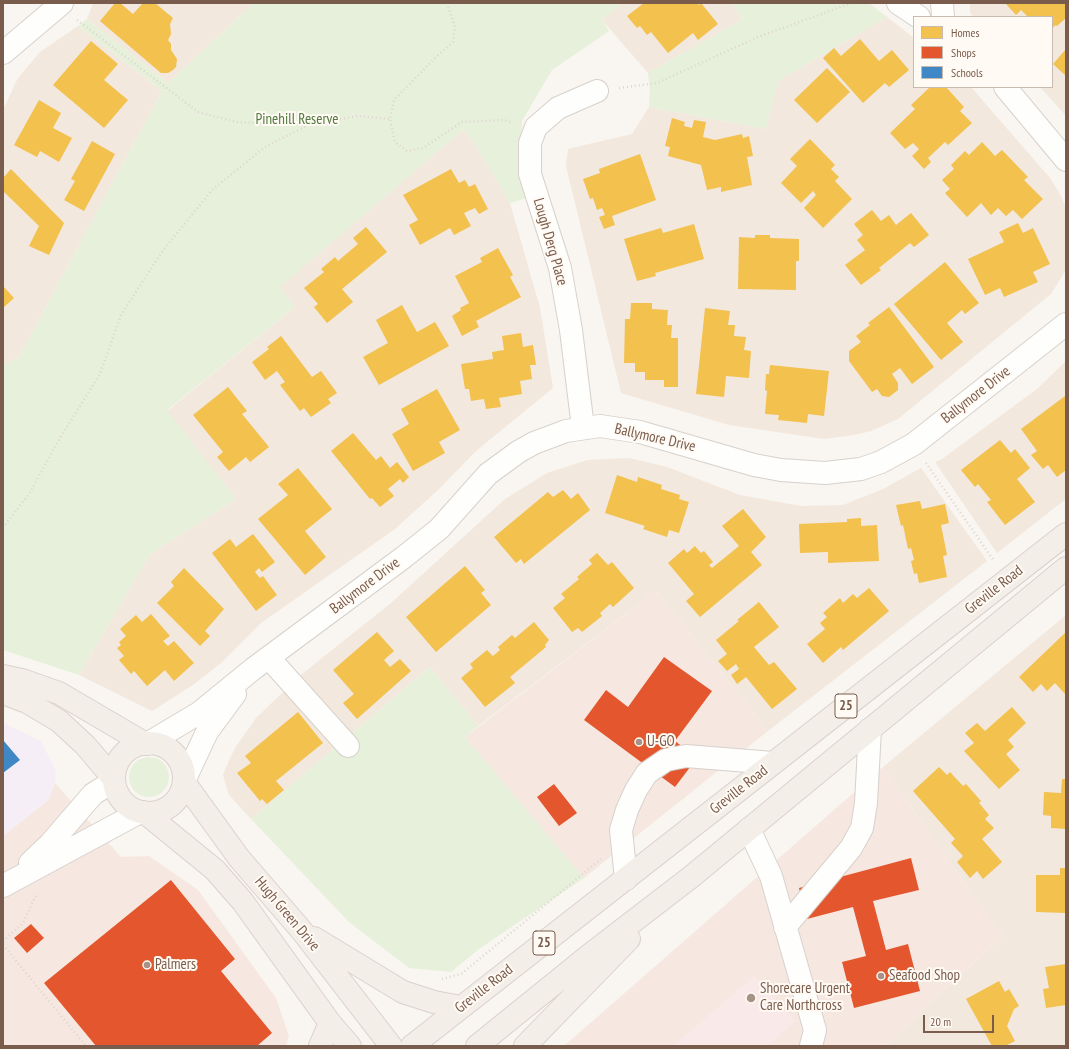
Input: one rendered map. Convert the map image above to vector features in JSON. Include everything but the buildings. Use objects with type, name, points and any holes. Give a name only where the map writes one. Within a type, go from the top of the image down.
[{"type":"main road","name":"Greville Road","points":[[412,1046],[1066,534]]},
{"type":"main road","name":"Greville Road","points":[[477,1046],[587,957],[691,877],[1066,568]]},
{"type":"main road","points":[[3,676],[22,680],[59,693],[146,744]]},
{"type":"main road","points":[[3,693],[27,702],[59,721],[85,745],[114,780],[117,791],[122,800],[130,807],[142,812],[156,812],[168,808],[180,794],[184,781],[180,761],[171,752],[160,745],[146,744],[135,747],[125,753],[116,768],[114,780]]},
{"type":"main road","name":"Hugh Green Drive","points":[[184,781],[239,858],[302,931],[391,1046]]},
{"type":"main road","name":"Hugh Green Drive","points":[[142,812],[215,870],[239,897],[330,1023],[350,1046]]},
{"type":"main road","points":[[525,1046],[691,877]]},
{"type":"main road","points":[[302,931],[403,992],[434,1002],[462,1007]]},
{"type":"main road","points":[[320,1046],[330,1023]]},
{"type":"street","points":[[898,3],[918,16]]},
{"type":"street","points":[[942,3],[943,16]]},
{"type":"street","points":[[3,53],[60,5]]},
{"type":"street","points":[[1006,88],[1066,160]]},
{"type":"street","name":"Lough Derg Place","points":[[583,428],[571,330],[560,268],[530,174],[530,143],[536,127],[558,108],[597,91]]},
{"type":"street","name":"Ballymore Drive","points":[[146,744],[199,713],[439,529],[488,474],[503,462],[523,449],[549,436],[583,428],[600,426],[640,432],[754,465],[806,473],[843,472],[861,469],[881,462],[914,444],[1066,324]]},
{"type":"street","points":[[261,664],[348,746]]},
{"type":"street","name":"Ballymore Drive","points":[[184,781],[207,732],[261,664]]},
{"type":"street","points":[[785,927],[851,848],[862,828],[866,803],[870,729]]},
{"type":"street","points":[[626,879],[621,830],[627,810],[636,790],[647,773],[666,760],[686,756],[773,763]]},
{"type":"street","points":[[7,883],[50,844],[93,794],[114,780]]},
{"type":"street","points":[[7,883],[142,812]]},
{"type":"street","points":[[749,829],[771,876],[815,1030],[811,1046]]},
{"type":"path","points":[[447,3],[455,27],[453,42],[436,56],[394,100],[390,119],[395,142],[407,151],[423,148],[462,122],[505,120],[534,133]]},
{"type":"path","points":[[597,91],[657,83],[758,37],[852,3]]},
{"type":"path","points":[[60,5],[198,112],[237,122],[308,126],[358,116],[390,119]]},
{"type":"path","points":[[3,528],[29,494],[60,438],[100,374],[121,315],[160,254],[212,190],[266,148],[308,126]]},
{"type":"path","points":[[914,444],[990,556],[1008,579]]},
{"type":"path","points":[[3,941],[23,924],[38,891]]},
{"type":"path","points":[[3,945],[86,1046]]},
{"type":"shaded area","points":[[93,3],[254,3],[168,83],[87,19]]},
{"type":"shaded area","points":[[623,3],[732,3],[743,19],[648,73],[602,20]]},
{"type":"shaded area","points":[[970,3],[1066,3],[1066,116],[1041,88],[1053,88],[1053,16],[973,16],[970,13]]},
{"type":"shaded area","points":[[887,17],[913,37],[913,88],[972,88],[1050,178],[1060,194],[1066,208],[1066,270],[1051,294],[898,419],[871,431],[824,439],[729,425],[621,393],[566,166],[568,149],[632,134],[649,107],[766,129],[778,81]]},
{"type":"shaded area","points":[[78,26],[162,91],[19,357],[3,365],[3,110],[18,78],[40,52]]},
{"type":"shaded area","points":[[464,129],[486,162],[510,203],[540,308],[553,388],[476,451],[438,490],[395,529],[261,623],[221,663],[193,685],[152,711],[79,675],[149,555],[236,499],[167,411],[295,307],[279,287]]},
{"type":"shaded area","points":[[1066,361],[1066,499],[997,553],[935,462],[942,459],[1037,389]]},
{"type":"shaded area","points":[[629,458],[667,467],[740,495],[801,506],[843,505],[883,489],[921,468],[987,561],[768,731],[656,591],[478,726],[430,667],[251,819],[229,795],[223,775],[235,748],[256,718],[302,674],[391,603],[505,499],[547,473],[588,460]]},
{"type":"shaded area","points":[[656,591],[768,731],[584,878],[465,737]]},
{"type":"shaded area","points":[[1066,615],[1066,1046],[885,1046],[1002,936],[883,767]]},
{"type":"shaded area","points":[[3,723],[41,741],[56,771],[55,783],[48,800],[3,836]]},
{"type":"shaded area","points":[[883,767],[1002,936],[885,1046],[564,1046]]},
{"type":"shaded area","points":[[55,783],[121,857],[149,856],[198,890],[276,998],[289,1036],[286,1046],[3,1046],[3,836],[48,800]]},
{"type":"shaded area","name":"Shorecare Urgent Care Northcross","points":[[754,976],[795,1021],[768,1046],[673,1046]]},
{"type":"green space","name":"Pinehill Reserve","points":[[254,3],[623,3],[602,20],[609,31],[552,70],[522,121],[521,165],[527,198],[510,203],[486,162],[464,129],[280,287],[295,307],[167,410],[236,499],[149,555],[79,675],[3,650],[3,365],[19,357],[162,91],[78,26],[87,19],[168,83]]},
{"type":"green space","points":[[732,3],[869,3],[887,17],[778,81],[766,129],[649,107],[650,89],[648,73],[743,19]]},
{"type":"green space","points":[[430,667],[478,726],[465,737],[584,878],[479,949],[451,972],[409,968],[349,922],[251,819]]},
{"type":"green space","points":[[149,757],[157,759],[163,763],[167,769],[169,777],[167,785],[163,791],[157,795],[149,797],[141,795],[135,791],[131,785],[129,777],[131,769],[135,763],[141,759]]},
{"type":"place","name":"U-GO","points":[[639,742]]},
{"type":"place","name":"Palmers","points":[[147,965]]},
{"type":"place","name":"Seafood Shop","points":[[881,976]]},
{"type":"place","name":"Shorecare Urgent Care Northcross","points":[[751,998]]}]
